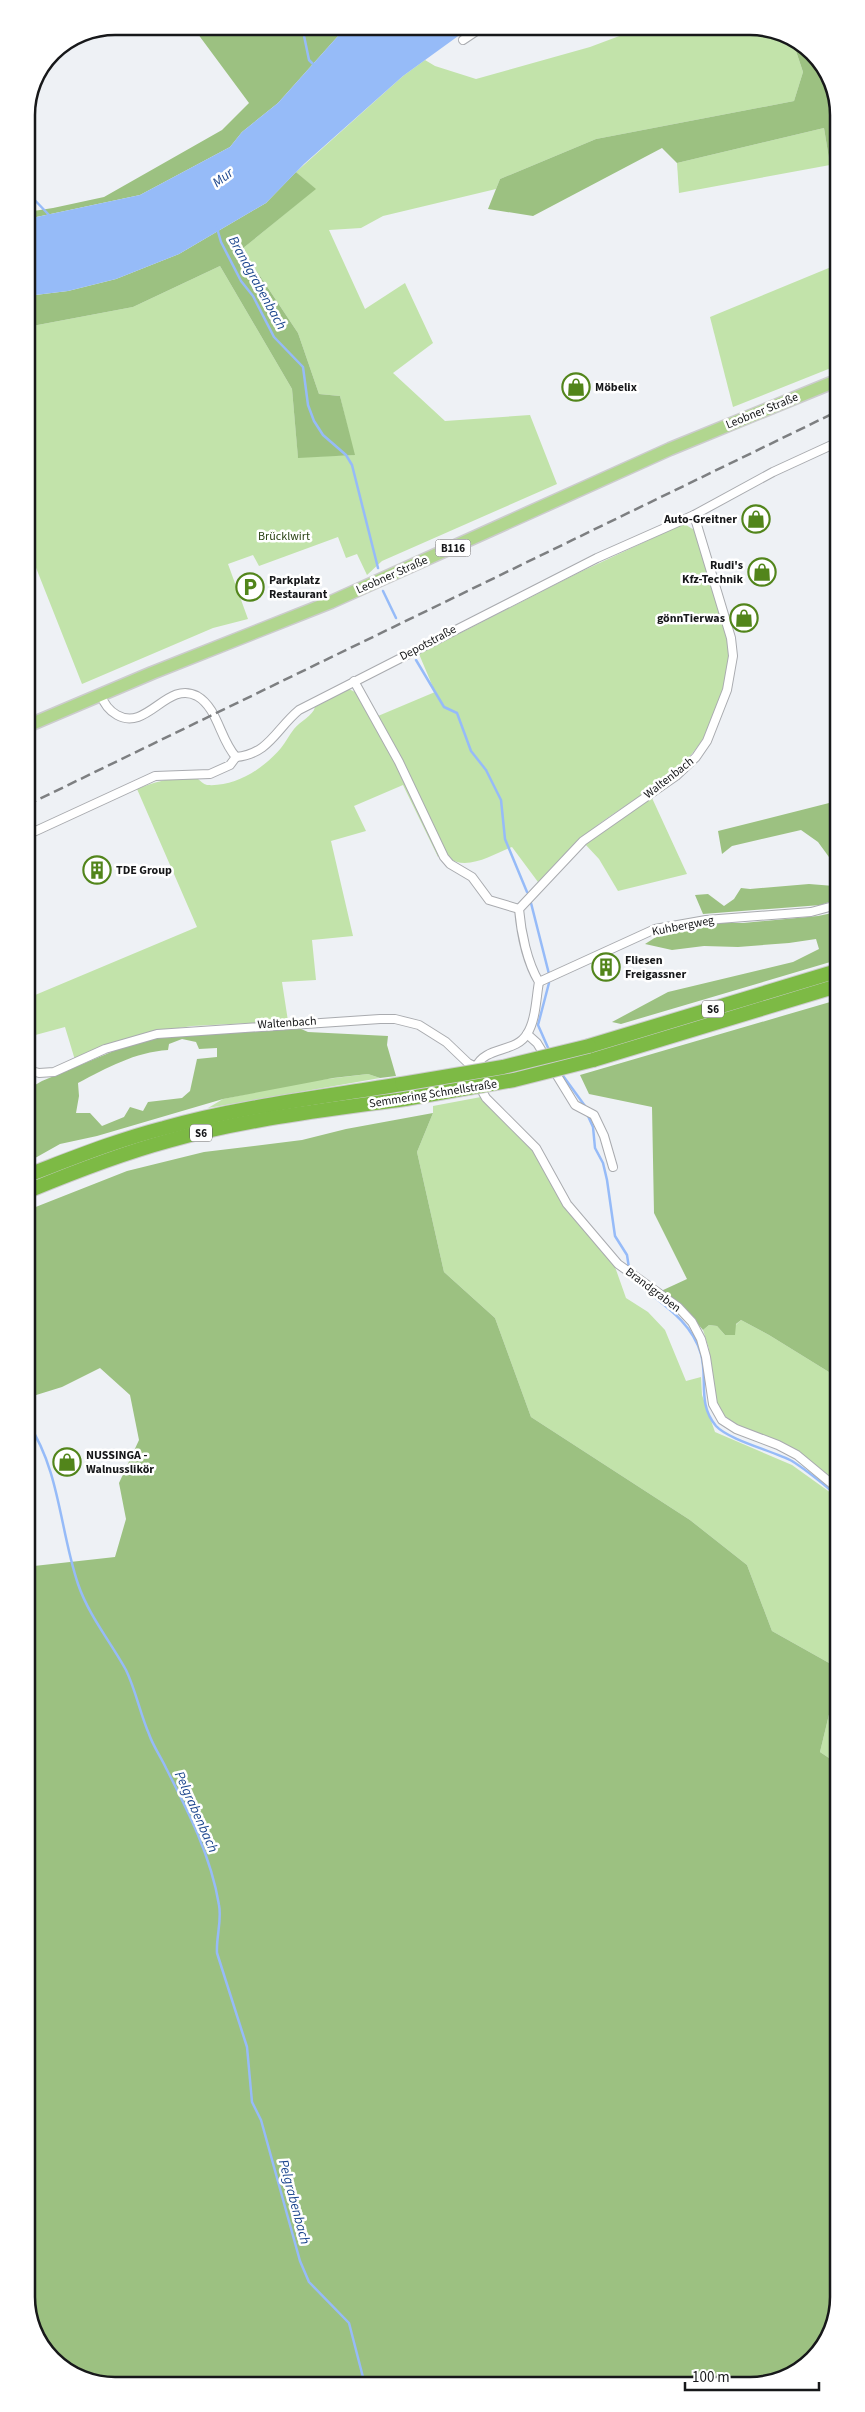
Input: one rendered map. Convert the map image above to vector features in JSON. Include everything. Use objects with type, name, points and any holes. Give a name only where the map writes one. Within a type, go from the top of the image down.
[{"type":"highway","name":"Semmering Schnellstraße","points":[[35,1172],[92,1150],[164,1128],[245,1109],[503,1067],[589,1046],[830,973]]},
{"type":"highway","name":"Semmering Schnellstraße","points":[[35,1188],[97,1163],[168,1140],[247,1123],[514,1080],[593,1060],[830,988]]},
{"type":"main road","name":"Leobner Straße","points":[[35,723],[331,602],[670,449],[830,383]]},
{"type":"street","points":[[464,40],[471,35]]},
{"type":"street","name":"Depotstraße","points":[[35,832],[155,776],[210,774],[230,765],[236,757],[248,756],[264,748],[287,720],[299,710],[597,558],[694,515],[773,472],[830,446]]},
{"type":"street","name":"Waltenbach","points":[[519,909],[583,841],[681,771],[696,757],[707,741],[727,690],[734,656],[726,618],[694,515]]},
{"type":"street","points":[[354,681],[399,762],[444,857],[450,864],[472,877],[489,900],[519,909],[534,973],[539,982],[533,1015],[527,1034],[515,1044],[483,1056],[476,1067]]},
{"type":"street","points":[[101,695],[105,706],[125,719],[135,719],[174,696],[187,693],[196,696],[204,702],[211,712],[228,748],[236,757]]},
{"type":"street","name":"Kuhbergweg","points":[[539,982],[655,930],[706,920],[811,912],[830,907]]},
{"type":"street","name":"Waltenbach","points":[[35,1072],[54,1072],[105,1050],[157,1034],[380,1018],[395,1019],[419,1025],[446,1042],[468,1063],[476,1067]]},
{"type":"street","points":[[527,1034],[537,1043],[575,1105],[594,1115],[604,1136],[613,1167]]},
{"type":"street","name":"Brandgraben","points":[[476,1067],[482,1091],[486,1098],[536,1148],[557,1189],[582,1223],[618,1264],[678,1307],[692,1322],[706,1357],[713,1404],[722,1420],[736,1429],[778,1445],[797,1455],[830,1482]]},
{"type":"green space","points":[[199,35],[339,35],[278,103],[242,132],[230,147],[140,195],[35,217],[35,211],[104,197],[222,130],[249,103]]},
{"type":"green space","name":"Brücklwirt","points":[[622,35],[756,35],[781,41],[795,48],[803,72],[794,101],[596,139],[500,179],[496,189],[383,216],[361,228],[329,230],[365,309],[405,283],[433,343],[393,373],[445,421],[530,415],[557,484],[382,561],[367,575],[357,554],[346,558],[338,537],[259,566],[253,555],[228,564],[248,619],[213,628],[82,684],[35,565],[35,325],[133,307],[220,266],[292,389],[298,457],[354,455],[340,396],[319,394],[298,333],[242,249],[315,189],[296,172],[403,76],[425,60],[435,66],[476,79],[590,47]]},
{"type":"green space","points":[[795,48],[817,70],[827,94],[830,114],[830,165],[824,128],[677,163],[662,148],[533,216],[488,209],[500,179],[596,139],[794,101],[803,72]]},
{"type":"green space","points":[[824,128],[830,165],[679,193],[677,163]]},
{"type":"green space","points":[[296,172],[316,189],[242,249],[298,333],[319,394],[340,396],[355,455],[298,458],[292,389],[220,266],[133,307],[35,325],[35,295],[68,291],[116,279],[179,254],[266,203]]},
{"type":"green space","points":[[830,267],[830,368],[733,407],[710,317]]},
{"type":"green space","points":[[681,525],[686,525],[696,531],[728,644],[727,666],[721,696],[713,721],[702,741],[689,758],[674,772],[599,824],[567,852],[538,882],[512,847],[488,858],[471,863],[454,861],[447,857],[404,765],[378,716],[435,692],[419,654],[578,573]]},
{"type":"green space","points":[[349,689],[355,692],[393,757],[439,855],[438,857],[403,785],[354,806],[366,831],[331,841],[353,936],[312,940],[316,980],[282,982],[288,1021],[192,1026],[145,1033],[75,1060],[65,1027],[35,1035],[35,995],[197,927],[137,789],[158,782],[184,777],[198,779],[207,785],[218,785],[238,780],[274,756],[294,729],[312,713],[315,707]]},
{"type":"green space","points":[[652,798],[687,874],[618,891],[599,859],[585,844]]},
{"type":"green space","points":[[830,803],[830,858],[818,842],[801,830],[732,846],[722,854],[718,831]]},
{"type":"green space","points":[[809,884],[830,886],[830,902],[821,905],[703,914],[695,895],[708,894],[724,906],[734,899],[741,888],[750,889]]},
{"type":"green space","points":[[830,913],[830,962],[621,1024],[612,1022],[668,992],[793,962],[819,949],[816,939],[738,947],[704,946],[672,950],[645,944],[664,932],[707,923],[743,923]]},
{"type":"green space","points":[[830,1002],[830,1373],[741,1320],[736,1324],[735,1335],[725,1335],[717,1326],[709,1325],[703,1330],[686,1310],[661,1291],[687,1279],[654,1213],[652,1107],[589,1094],[580,1075]]},
{"type":"green space","points":[[292,1025],[308,1032],[388,1036],[387,1045],[396,1076],[380,1078],[368,1074],[333,1078],[223,1099],[97,1136],[60,1144],[35,1158],[35,1085],[140,1040],[190,1032]],"holes":[[[182,1039],[196,1042],[199,1049],[217,1048],[217,1057],[197,1059],[190,1091],[182,1098],[148,1102],[143,1111],[130,1107],[124,1117],[102,1126],[90,1113],[76,1113],[79,1096],[78,1083],[133,1057],[168,1050],[169,1044]]]},
{"type":"green space","points":[[368,1074],[380,1078],[208,1108],[223,1099],[302,1082]]},
{"type":"green space","points":[[481,1097],[533,1149],[558,1195],[614,1264],[626,1298],[648,1312],[665,1330],[686,1381],[701,1377],[702,1395],[715,1432],[792,1465],[830,1492],[830,1664],[772,1631],[747,1565],[690,1520],[531,1417],[495,1318],[444,1272],[417,1152],[433,1113],[433,1106]]},
{"type":"green space","points":[[433,1113],[417,1152],[444,1272],[495,1318],[531,1417],[690,1520],[747,1565],[772,1631],[830,1664],[830,1710],[820,1752],[830,1759],[830,2298],[826,2323],[814,2346],[795,2364],[781,2371],[750,2377],[109,2377],[84,2371],[66,2361],[48,2342],[43,2333],[38,2318],[35,2298],[35,1566],[115,1557],[126,1519],[119,1483],[139,1440],[130,1395],[100,1368],[62,1387],[35,1395],[35,1207],[127,1171],[204,1152],[302,1140],[346,1129]]},
{"type":"green space","points":[[741,1320],[830,1373],[830,1478],[806,1457],[736,1425],[724,1415],[713,1397],[709,1349],[703,1330],[709,1325],[717,1326],[725,1335]]},
{"type":"green space","points":[[830,1710],[830,1759],[820,1752]]},
{"type":"water","name":"Mur","points":[[339,35],[460,35],[403,76],[304,164],[266,203],[179,254],[116,279],[68,291],[35,295],[35,217],[140,195],[230,147],[242,132],[278,103]]},
{"type":"waterway","points":[[304,35],[309,60],[315,66]]},
{"type":"waterway","points":[[35,200],[50,216]]},
{"type":"waterway","name":"Brandgrabenbach","points":[[217,228],[221,242],[241,281],[253,296],[274,337],[303,367],[308,405],[314,421],[323,435],[346,455],[352,465],[378,568]]},
{"type":"waterway","name":"Brandgrabenbach","points":[[383,591],[396,618]]},
{"type":"waterway","name":"Brandgrabenbach","points":[[416,660],[444,707],[457,713],[471,751],[486,770],[501,800],[505,839],[527,892]]},
{"type":"waterway","name":"Brandgrabenbach","points":[[531,903],[549,974]]},
{"type":"waterway","name":"Brandgrabenbach","points":[[549,983],[538,1025],[549,1050]]},
{"type":"waterway","name":"Brandgrabenbach","points":[[561,1073],[585,1106]]},
{"type":"waterway","name":"Brandgrabenbach","points":[[588,1116],[593,1127],[595,1148],[603,1163],[607,1180],[615,1236],[627,1255],[629,1268]]},
{"type":"waterway","name":"Brandgrabenbach","points":[[630,1277],[681,1320],[696,1341],[703,1363],[707,1409],[710,1418],[716,1426],[741,1441],[792,1461],[830,1489]]},
{"type":"waterway","name":"Pelgrabenbach","points":[[35,1435],[47,1461],[53,1481],[78,1584],[94,1618],[126,1670],[151,1738],[205,1851],[219,1905],[217,1953],[247,2047],[252,2102],[261,2120],[300,2261],[309,2282],[349,2323],[363,2377]]},
{"type":"railway","points":[[35,801],[830,415]]},
{"type":"place","name":"Möbelix","points":[[576,387]]},
{"type":"place","name":"Auto-Greitner","points":[[756,519]]},
{"type":"place","name":"Rudi's Kfz-Technik","points":[[762,572]]},
{"type":"place","name":"Parkplatz Restaurant","points":[[250,587]]},
{"type":"place","name":"gönnTierwas","points":[[744,618]]},
{"type":"place","name":"TDE Group","points":[[97,870]]},
{"type":"place","name":"Fliesen Freigassner","points":[[606,967]]},
{"type":"place","name":"NUSSINGA - Walnusslikör","points":[[67,1462]]}]
